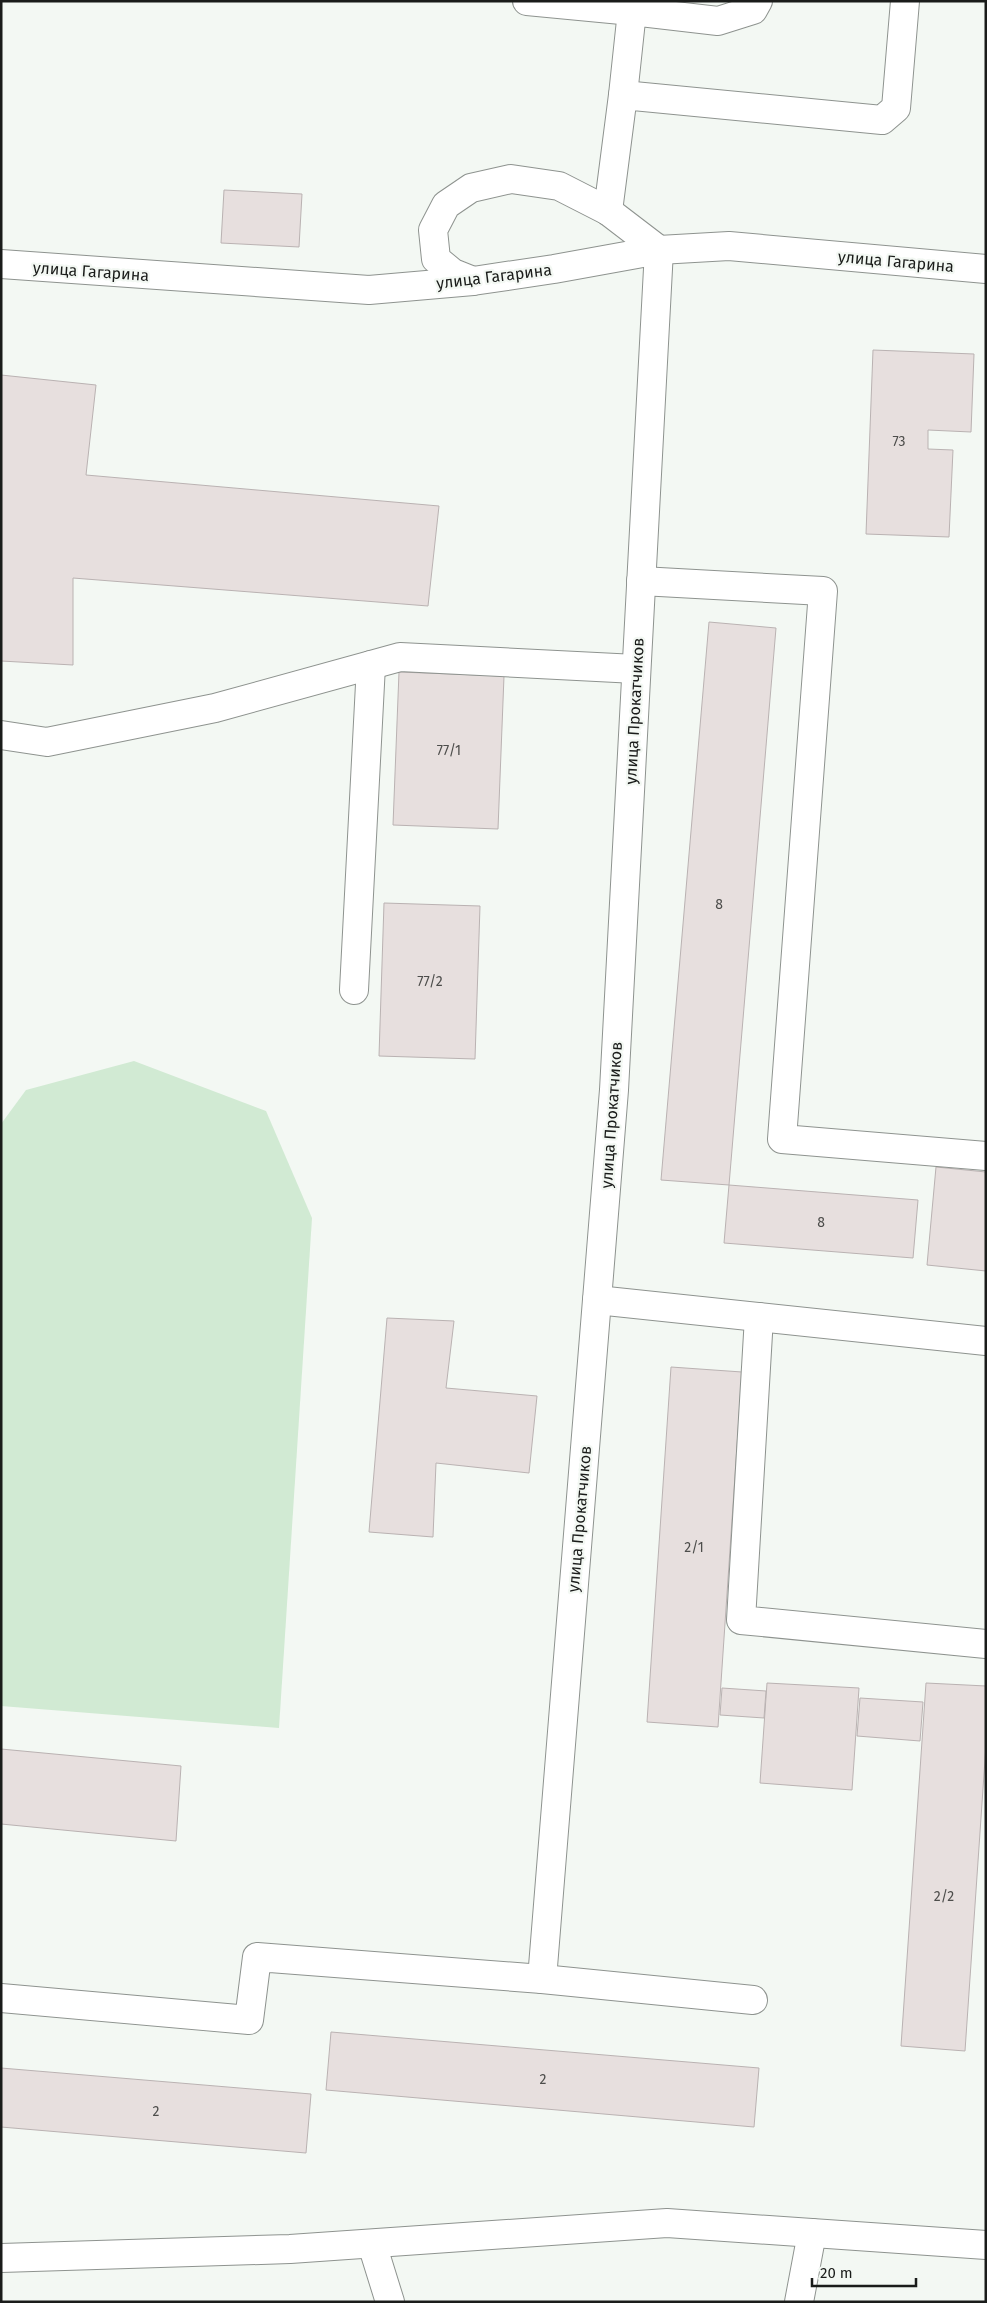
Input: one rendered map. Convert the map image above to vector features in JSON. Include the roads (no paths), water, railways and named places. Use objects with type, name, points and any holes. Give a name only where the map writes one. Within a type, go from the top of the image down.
[{"type":"street","points":[[527,1],[632,6],[718,21],[753,10],[758,1]]},
{"type":"street","points":[[623,95],[882,120],[896,108],[905,1]]},
{"type":"street","points":[[608,211],[632,6]]},
{"type":"street","points":[[473,281],[454,273],[436,259],[433,230],[446,205],[471,188],[512,179],[559,186],[608,211],[659,250]]},
{"type":"street","name":"улица Гагарина","points":[[1,264],[368,290],[473,281],[659,250],[729,246],[986,269]]},
{"type":"street","name":"улица Прокатчиков","points":[[542,1979],[614,1090],[659,250]]},
{"type":"street","points":[[641,581],[823,590],[782,1140],[986,1156]]},
{"type":"street","points":[[1,736],[46,742],[215,708],[400,656],[636,669]]},
{"type":"street","points":[[354,990],[371,665]]},
{"type":"street","points":[[597,1300],[986,1341]]},
{"type":"street","points":[[759,1317],[741,1620],[986,1644]]},
{"type":"street","points":[[1,1998],[249,2020],[257,1957],[542,1979],[753,2000]]},
{"type":"street","points":[[1,2258],[290,2249],[667,2223],[986,2245]]},
{"type":"street","points":[[799,2302],[812,2233]]},
{"type":"street","points":[[372,2244],[390,2302]]}]
